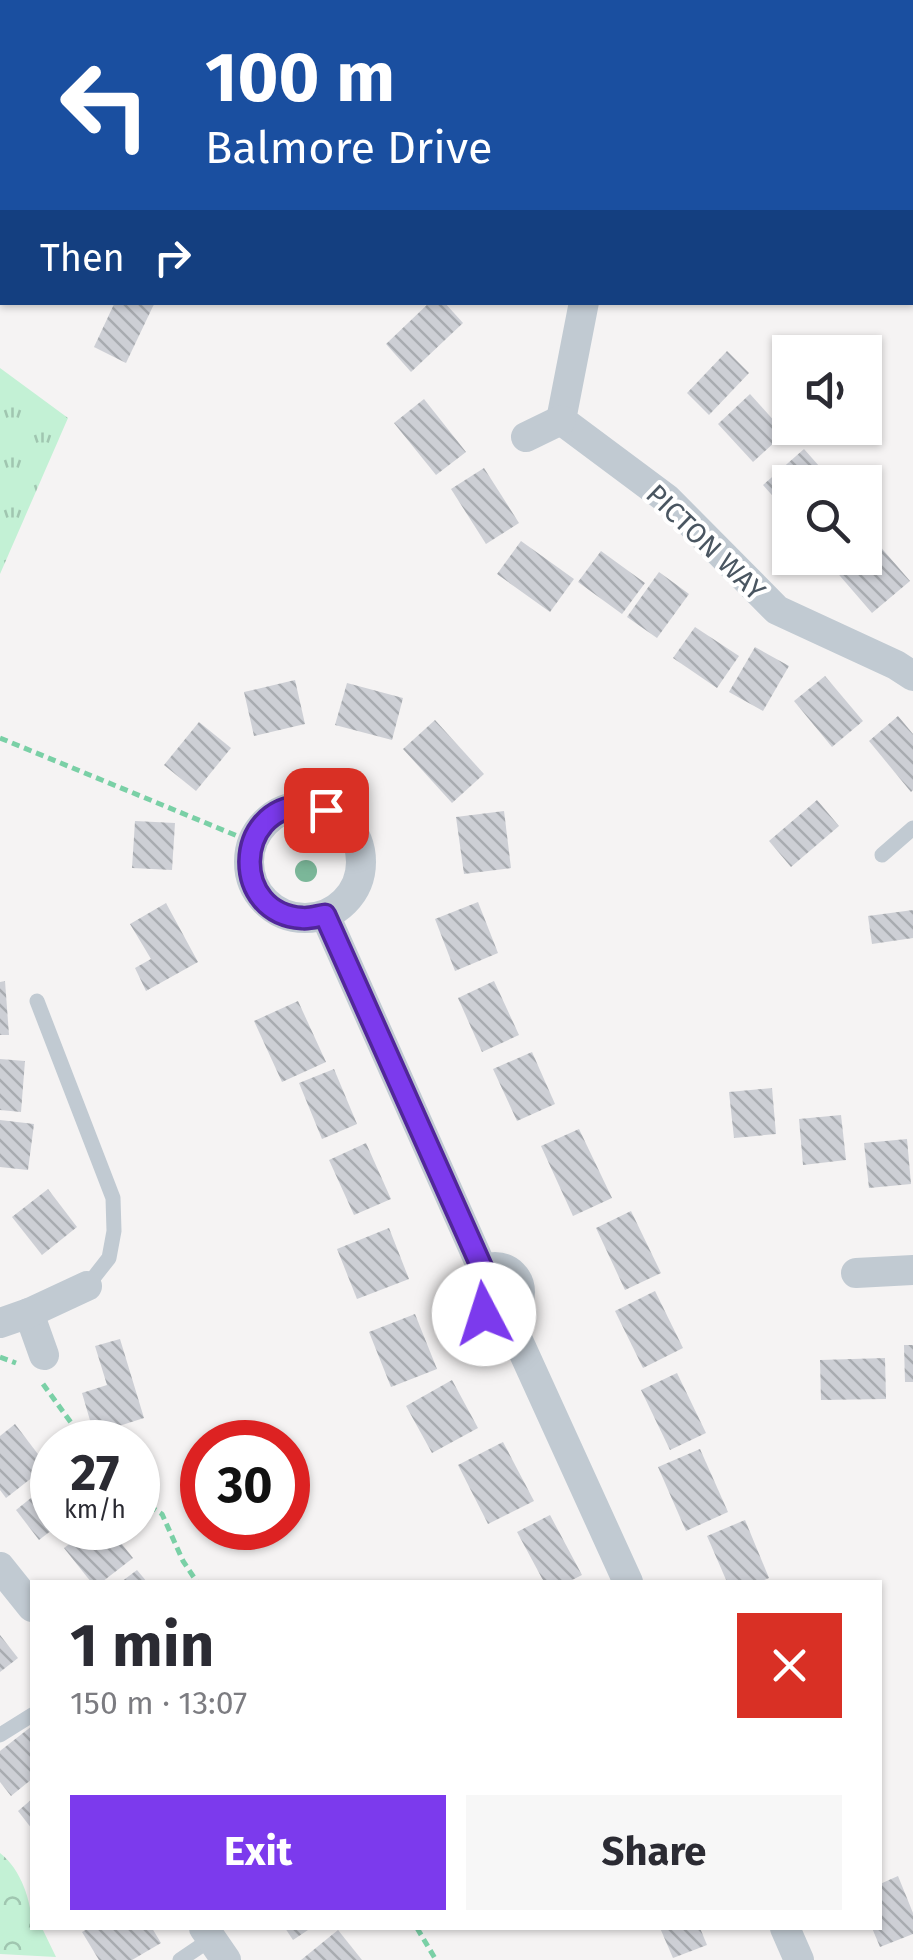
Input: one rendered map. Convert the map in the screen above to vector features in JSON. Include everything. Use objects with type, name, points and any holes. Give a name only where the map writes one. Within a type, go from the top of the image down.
[{"type":"street","points":[[526,437],[561,420],[583,305]]},
{"type":"street","name":"PICTON WAY","points":[[561,420],[667,498],[777,610],[913,676]]},
{"type":"street","points":[[304,806],[326,810],[345,823],[357,841],[361,863],[356,885],[343,903],[325,915],[303,919],[282,914],[264,902],[252,884],[248,863],[252,842],[264,823],[283,810],[304,806]]},
{"type":"street","points":[[325,915],[483,1270],[500,1268],[514,1278],[520,1294],[506,1314],[627,1580]]},
{"type":"street","points":[[856,1273],[913,1270]]},
{"type":"street","points":[[0,1323],[86,1286]]},
{"type":"street","points":[[30,1313],[32,1363]]},
{"type":"street","points":[[0,1567],[30,1605]]},
{"type":"street","points":[[786,1930],[800,1960]]},
{"type":"lane","points":[[882,855],[913,828]]},
{"type":"lane","points":[[37,1001],[113,1198],[114,1231],[109,1258],[86,1286]]},
{"type":"lane","points":[[0,1735],[30,1716]]},
{"type":"lane","points":[[180,1960],[214,1942]]},
{"type":"path","points":[[0,738],[252,842]]},
{"type":"path","points":[[0,1356],[32,1363],[70,1420]]},
{"type":"path","points":[[160,1513],[196,1580]]},
{"type":"path","points":[[418,1930],[436,1960]]},
{"type":"green space","points":[[0,368],[68,418],[0,574]]},
{"type":"green space","points":[[0,1853],[24,1887],[30,1908],[30,1930],[43,1930],[56,1957],[0,1954]]},
{"type":"building","points":[[114,305],[154,305],[126,363],[94,347]]},
{"type":"building","points":[[427,305],[447,305],[463,323],[411,372],[386,344]]},
{"type":"building","points":[[727,351],[749,373],[709,415],[687,393]]},
{"type":"building","points":[[750,394],[772,419],[772,445],[753,462],[718,424]]},
{"type":"building","points":[[424,399],[466,452],[436,475],[394,423]]},
{"type":"building","points":[[804,449],[818,465],[786,465]]},
{"type":"building","points":[[484,468],[519,523],[486,544],[451,489]]},
{"type":"building","points":[[772,477],[772,495],[763,485]]},
{"type":"building","points":[[521,541],[574,579],[550,612],[497,574]]},
{"type":"building","points":[[882,549],[910,581],[872,613],[839,575],[882,575]]},
{"type":"building","points":[[601,551],[645,583],[622,614],[578,582]]},
{"type":"building","points":[[659,572],[689,594],[657,638],[627,617]]},
{"type":"building","points":[[695,627],[739,656],[717,688],[673,658]]},
{"type":"building","points":[[755,647],[789,666],[763,711],[729,692]]},
{"type":"building","points":[[825,676],[863,721],[832,747],[794,701]]},
{"type":"building","points":[[295,680],[305,724],[254,736],[244,692]]},
{"type":"building","points":[[347,683],[403,698],[392,740],[335,725]]},
{"type":"building","points":[[898,716],[913,734],[911,792],[869,741]]},
{"type":"building","points":[[435,720],[484,774],[452,803],[403,749]]},
{"type":"building","points":[[199,722],[231,748],[196,791],[164,765]]},
{"type":"building","points":[[817,800],[839,826],[791,867],[769,841]]},
{"type":"building","points":[[504,811],[511,868],[464,874],[456,817]]},
{"type":"building","points":[[135,821],[175,823],[172,870],[132,868]]},
{"type":"building","points":[[478,902],[498,953],[455,971],[435,919]]},
{"type":"building","points":[[166,903],[198,962],[146,991],[135,968],[151,959],[130,924]]},
{"type":"building","points":[[913,910],[913,938],[872,944],[868,916]]},
{"type":"building","points":[[5,981],[9,1035],[0,1035],[0,982]]},
{"type":"building","points":[[494,981],[519,1035],[482,1052],[458,998]]},
{"type":"building","points":[[298,1001],[326,1062],[282,1082],[254,1021]]},
{"type":"building","points":[[532,1052],[555,1104],[517,1121],[493,1069]]},
{"type":"building","points":[[0,1059],[25,1061],[21,1112],[0,1110]]},
{"type":"building","points":[[334,1069],[357,1124],[322,1139],[299,1083]]},
{"type":"building","points":[[772,1088],[776,1134],[734,1138],[729,1092]]},
{"type":"building","points":[[841,1115],[846,1160],[803,1165],[799,1119]]},
{"type":"building","points":[[0,1120],[34,1124],[28,1170],[0,1167]]},
{"type":"building","points":[[579,1129],[612,1198],[573,1216],[541,1146]]},
{"type":"building","points":[[907,1139],[911,1184],[869,1188],[864,1143]]},
{"type":"building","points":[[366,1143],[391,1199],[354,1215],[329,1160]]},
{"type":"building","points":[[48,1189],[77,1227],[42,1255],[12,1217]]},
{"type":"building","points":[[631,1211],[661,1273],[625,1290],[596,1228]]},
{"type":"building","points":[[389,1228],[409,1279],[357,1299],[337,1249]]},
{"type":"building","points":[[655,1291],[683,1348],[643,1368],[615,1311]]},
{"type":"building","points":[[415,1314],[437,1369],[391,1387],[369,1332]]},
{"type":"building","points":[[120,1339],[144,1418],[90,1420],[82,1393],[107,1385],[95,1346]]},
{"type":"building","points":[[904,1345],[913,1345],[913,1382],[905,1382]]},
{"type":"building","points":[[885,1358],[886,1399],[821,1400],[820,1360]]},
{"type":"building","points":[[677,1373],[706,1433],[670,1450],[641,1390]]},
{"type":"building","points":[[452,1380],[478,1428],[432,1453],[406,1406]]},
{"type":"building","points":[[15,1424],[30,1444],[30,1479],[6,1498],[0,1490],[0,1436]]},
{"type":"building","points":[[503,1442],[534,1501],[488,1524],[458,1465]]},
{"type":"building","points":[[700,1449],[728,1512],[686,1531],[658,1467]]},
{"type":"building","points":[[30,1499],[30,1528],[16,1510]]},
{"type":"building","points":[[550,1515],[582,1575],[572,1580],[543,1580],[517,1532]]},
{"type":"building","points":[[745,1520],[769,1578],[726,1580],[707,1536]]},
{"type":"building","points":[[66,1550],[127,1550],[133,1558],[105,1580],[89,1580]]},
{"type":"building","points":[[137,1570],[145,1580],[124,1580]]},
{"type":"building","points":[[0,1635],[18,1658],[0,1672]]},
{"type":"building","points":[[30,1728],[30,1781],[11,1796],[0,1782],[0,1751]]},
{"type":"building","points":[[30,1801],[30,1826],[18,1811]]},
{"type":"building","points":[[898,1876],[913,1913],[913,1934],[880,1947],[873,1930],[882,1930],[882,1883]]},
{"type":"building","points":[[153,1930],[161,1943],[132,1960],[99,1960],[82,1932]]},
{"type":"building","points":[[286,1930],[308,1930],[293,1940]]},
{"type":"building","points":[[338,1930],[362,1960],[301,1960]]},
{"type":"building","points":[[661,1930],[701,1930],[707,1945],[673,1958]]},
{"type":"route","points":[[326,810],[304,806],[283,810],[264,823],[252,842],[248,863],[252,884],[264,902],[282,914],[303,919],[325,915],[483,1270],[472,1282],[470,1296],[477,1310],[484,1314]]}]
